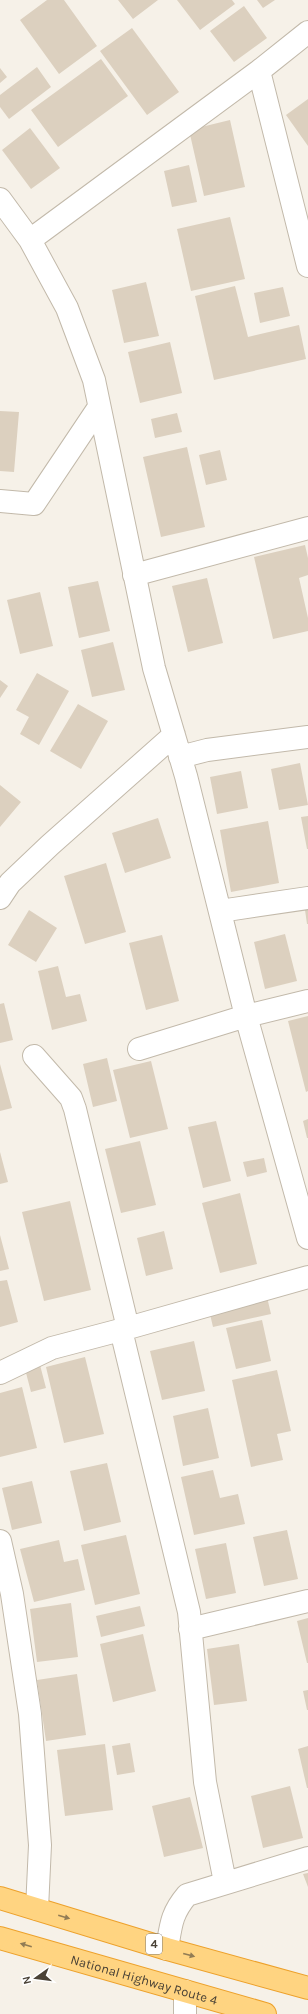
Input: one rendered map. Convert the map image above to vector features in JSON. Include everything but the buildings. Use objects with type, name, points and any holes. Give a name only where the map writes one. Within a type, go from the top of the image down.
[{"type":"highway","name":"4","points":[[0,1898],[167,1949],[308,1988]]},
{"type":"highway","name":"National Highway Route 4","points":[[0,1938],[265,2014]]},
{"type":"street","points":[[30,240],[259,71],[308,32]]},
{"type":"street","points":[[259,71],[308,266]]},
{"type":"street","points":[[0,199],[30,240],[66,308],[94,380],[154,668],[180,756],[246,1016],[308,1238]]},
{"type":"street","points":[[0,500],[34,504],[99,407]]},
{"type":"street","points":[[134,575],[308,528]]},
{"type":"street","points":[[0,898],[10,883],[50,844],[174,735]]},
{"type":"street","points":[[180,756],[207,750],[308,737]]},
{"type":"street","points":[[220,911],[308,898]]},
{"type":"street","points":[[140,1049],[246,1016],[308,1001]]},
{"type":"street","points":[[34,1056],[71,1098],[75,1110],[189,1612],[205,1782],[225,1882]]},
{"type":"street","points":[[0,1373],[52,1348],[308,1277]]},
{"type":"street","points":[[0,1541],[12,1594],[30,1714],[40,1845],[37,1909]]},
{"type":"street","points":[[190,1629],[308,1601]]},
{"type":"street","points":[[167,1949],[171,1921],[177,1907],[187,1894],[308,1858]]},
{"type":"street","points":[[185,1991],[185,2014]]}]
